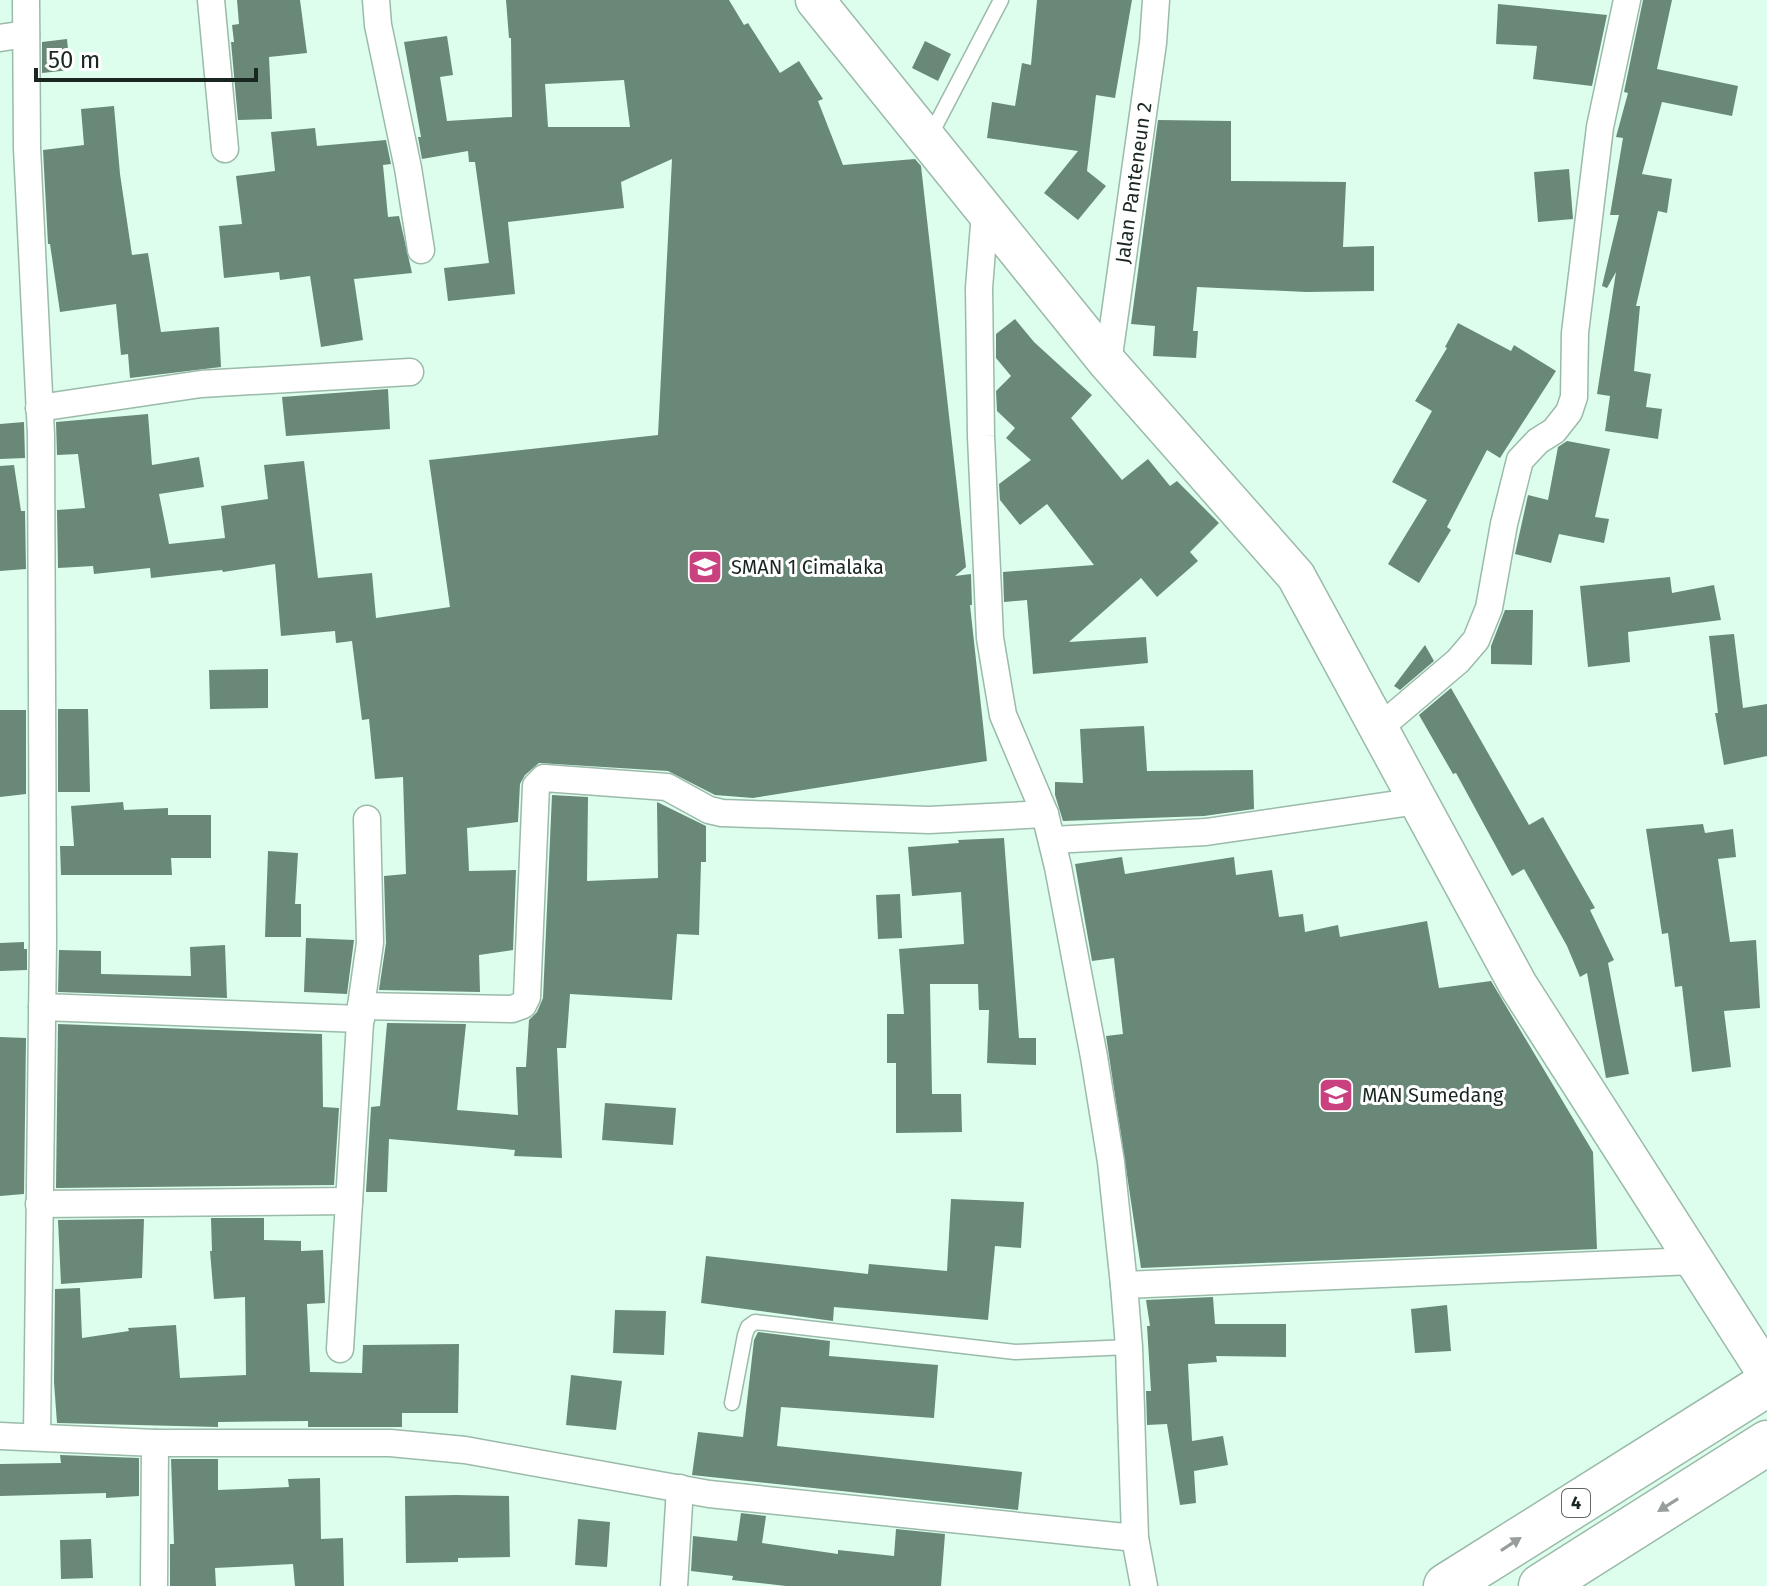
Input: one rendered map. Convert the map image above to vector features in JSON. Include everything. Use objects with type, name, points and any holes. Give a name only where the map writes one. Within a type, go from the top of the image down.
[{"type":"highway","name":"4","points":[[1446,1586],[1767,1384]]},
{"type":"highway","points":[[1541,1586],[1751,1453]]},
{"type":"street","points":[[26,0],[27,148],[39,408],[43,798],[37,1436]]},
{"type":"street","points":[[211,0],[225,149]]},
{"type":"street","points":[[376,0],[378,25],[408,168],[421,250]]},
{"type":"street","points":[[815,0],[1108,363],[1296,576],[1518,985],[1767,1374]]},
{"type":"street","name":"Jalan Panteneun 2","points":[[1108,363],[1153,43],[1156,0]]},
{"type":"street","points":[[1378,729],[1458,661],[1476,640],[1489,608],[1504,524],[1520,460],[1538,441],[1554,431],[1569,412],[1574,397],[1575,333],[1600,127],[1627,0]]},
{"type":"street","points":[[0,38],[26,34]]},
{"type":"street","points":[[985,212],[979,288],[981,436],[990,638],[1003,715],[1045,814],[1052,840],[1111,1162],[1129,1347],[1135,1538],[1144,1579],[1120,1586]]},
{"type":"street","points":[[39,408],[190,385],[410,372]]},
{"type":"street","points":[[42,1007],[361,1013],[512,1009],[523,1005],[527,997],[536,786],[544,778],[667,787],[709,810],[722,813],[929,820],[1045,814]]},
{"type":"street","points":[[1052,840],[1206,832],[1418,801]]},
{"type":"street","points":[[340,1349],[361,1013],[370,943],[367,819]]},
{"type":"street","points":[[39,1204],[349,1201]]},
{"type":"street","points":[[1124,1285],[1693,1261]]},
{"type":"street","points":[[0,1436],[155,1443],[405,1445],[465,1450],[709,1494],[1135,1538]]},
{"type":"street","points":[[154,1586],[155,1443]]},
{"type":"street","points":[[674,1586],[680,1488]]},
{"type":"lane","points":[[928,138],[1001,0]]},
{"type":"lane","points":[[732,1403],[745,1335],[748,1327],[755,1322],[1015,1352],[1129,1347]]},
{"type":"building","points":[[237,0],[300,0],[307,53],[269,57],[272,119],[238,120],[231,42],[234,42],[232,25],[239,24]]},
{"type":"building","points":[[506,0],[729,0],[744,25],[748,23],[780,73],[799,61],[823,99],[818,101],[843,165],[915,159],[921,166],[966,567],[955,576],[971,574],[970,605],[987,761],[753,798],[715,795],[668,771],[539,763],[520,784],[518,822],[467,828],[469,871],[516,870],[513,950],[479,955],[480,992],[379,990],[386,943],[384,876],[406,874],[403,777],[375,779],[369,719],[362,720],[352,641],[336,643],[335,631],[281,636],[275,564],[151,578],[150,568],[94,574],[93,566],[58,568],[57,510],[85,508],[78,454],[57,455],[56,422],[148,414],[152,465],[199,457],[204,487],[159,494],[169,544],[225,538],[221,506],[268,499],[264,465],[304,461],[318,578],[372,573],[376,618],[450,607],[429,460],[658,435],[672,159],[621,182],[624,208],[508,222],[515,294],[448,301],[444,268],[489,263],[475,162],[469,162],[468,151],[422,159],[404,42],[447,36],[453,75],[440,77],[447,121],[512,117]],"holes":[[[624,80],[630,127],[548,127],[545,84]]]},
{"type":"building","points":[[1037,0],[1132,0],[1115,98],[1096,95],[1087,171],[1106,186],[1078,220],[1044,193],[1078,151],[987,138],[992,102],[1015,106],[1022,63],[1031,65]]},
{"type":"building","points":[[1643,0],[1672,0],[1657,69],[1738,86],[1732,116],[1662,102],[1642,174],[1672,179],[1667,213],[1658,211],[1636,306],[1640,306],[1634,371],[1651,374],[1646,407],[1662,409],[1658,439],[1605,431],[1610,396],[1597,394],[1616,272],[1607,288],[1602,286],[1619,215],[1610,215],[1623,138],[1616,137],[1628,93],[1624,92]]},
{"type":"building","points":[[1498,4],[1607,15],[1592,86],[1533,79],[1537,46],[1496,44]]},
{"type":"building","points":[[67,39],[70,70],[42,73],[42,42]]},
{"type":"building","points":[[925,41],[951,54],[938,81],[912,68]]},
{"type":"building","points":[[114,106],[132,255],[148,253],[161,332],[219,327],[221,367],[130,378],[128,354],[121,355],[116,304],[60,312],[48,244],[43,150],[84,145],[81,109]]},
{"type":"building","points":[[1158,120],[1231,121],[1231,181],[1346,182],[1343,247],[1374,246],[1374,291],[1306,292],[1197,287],[1193,331],[1198,331],[1196,358],[1153,356],[1155,326],[1131,324]]},
{"type":"building","points":[[315,128],[317,146],[386,140],[391,164],[383,165],[388,217],[399,216],[412,273],[354,279],[363,340],[321,347],[310,276],[280,280],[279,272],[224,278],[219,226],[242,224],[236,176],[275,171],[271,132]]},
{"type":"building","points":[[1569,169],[1573,219],[1538,222],[1534,172]]},
{"type":"building","points":[[1015,319],[1034,342],[1092,395],[1071,418],[1122,480],[1148,459],[1170,486],[1177,481],[1219,523],[1190,552],[1198,561],[1157,597],[1141,578],[1069,642],[1146,637],[1148,663],[1033,674],[1027,600],[1004,602],[1003,572],[1094,565],[1047,504],[1020,525],[1000,500],[999,484],[1031,460],[1006,438],[1015,428],[997,411],[996,391],[1011,376],[996,358],[996,334]]},
{"type":"building","points":[[1458,323],[1511,351],[1514,345],[1556,371],[1500,458],[1487,450],[1447,527],[1451,530],[1419,583],[1388,564],[1427,500],[1392,482],[1432,411],[1415,401],[1447,348]]},
{"type":"building","points":[[388,389],[390,429],[286,436],[282,397]]},
{"type":"building","points":[[24,422],[25,458],[0,459],[0,424]]},
{"type":"building","points":[[1567,441],[1610,449],[1595,517],[1609,519],[1604,543],[1559,534],[1551,563],[1515,554],[1528,495],[1548,500],[1558,447]]},
{"type":"building","points":[[14,465],[21,511],[25,511],[26,569],[0,571],[0,466]]},
{"type":"building","points":[[1670,577],[1672,593],[1714,585],[1721,620],[1628,632],[1630,662],[1588,667],[1580,586]]},
{"type":"building","points":[[1505,610],[1533,610],[1532,665],[1491,664],[1491,646]]},
{"type":"building","points":[[1734,634],[1743,708],[1767,704],[1767,756],[1724,765],[1715,713],[1718,713],[1709,636]]},
{"type":"building","points":[[1425,645],[1434,661],[1400,690],[1394,686]]},
{"type":"building","points":[[268,669],[268,708],[210,709],[209,670]]},
{"type":"building","points":[[1451,688],[1529,825],[1543,817],[1595,908],[1590,910],[1614,960],[1608,963],[1629,1074],[1606,1078],[1587,973],[1580,977],[1567,946],[1524,869],[1512,876],[1456,773],[1453,774],[1419,715]]},
{"type":"building","points":[[58,709],[88,709],[90,792],[58,792]]},
{"type":"building","points":[[0,710],[26,710],[26,794],[0,797]]},
{"type":"building","points":[[1144,726],[1147,771],[1253,770],[1254,809],[1204,816],[1063,821],[1055,795],[1055,782],[1083,783],[1080,729]]},
{"type":"building","points":[[552,795],[588,797],[587,881],[658,878],[657,802],[706,826],[706,862],[701,862],[699,935],[677,934],[672,1000],[570,994],[566,1048],[557,1048],[562,1158],[514,1156],[515,1150],[389,1139],[387,1192],[366,1192],[371,1107],[380,1106],[387,1023],[466,1024],[457,1110],[518,1115],[516,1067],[526,1067],[529,1020],[537,1012],[543,998]]},
{"type":"building","points":[[123,802],[124,810],[168,808],[168,815],[211,815],[211,858],[171,858],[172,875],[61,875],[60,846],[74,846],[71,806]]},
{"type":"building","points":[[1703,824],[1705,833],[1733,829],[1736,857],[1718,859],[1730,942],[1756,940],[1760,1008],[1724,1011],[1731,1067],[1692,1072],[1682,986],[1675,987],[1668,933],[1662,934],[1646,829]]},
{"type":"building","points":[[1004,838],[1019,1038],[1036,1038],[1036,1065],[987,1063],[989,1010],[979,1010],[978,984],[930,984],[932,1094],[961,1094],[962,1132],[896,1133],[896,1063],[887,1063],[887,1014],[904,1014],[899,949],[964,944],[961,892],[912,896],[908,847]]},
{"type":"building","points":[[268,851],[298,853],[295,904],[301,904],[301,937],[265,937]]},
{"type":"building","name":"MAN Sumedang","points":[[1122,857],[1125,874],[1234,857],[1236,875],[1272,870],[1279,917],[1303,914],[1305,932],[1338,925],[1340,937],[1427,921],[1439,988],[1491,981],[1593,1152],[1597,1249],[1141,1268],[1106,1036],[1123,1034],[1114,958],[1092,961],[1075,864]]},
{"type":"building","points":[[900,894],[902,938],[878,939],[876,895]]},
{"type":"building","points":[[306,938],[354,940],[347,994],[304,992]]},
{"type":"building","points":[[24,942],[27,970],[0,971],[0,943]]},
{"type":"building","points":[[225,945],[227,998],[58,992],[59,950],[101,951],[101,974],[191,976],[190,947]]},
{"type":"building","points":[[58,1024],[322,1034],[323,1107],[339,1108],[334,1185],[56,1188]]},
{"type":"building","points":[[0,1037],[26,1038],[24,1194],[0,1196]]},
{"type":"building","points":[[605,1103],[676,1108],[673,1145],[602,1140]]},
{"type":"building","points":[[951,1199],[1024,1202],[1021,1248],[995,1246],[988,1320],[834,1307],[833,1321],[701,1303],[706,1256],[868,1274],[869,1264],[947,1271]]},
{"type":"building","points":[[211,1218],[264,1218],[264,1240],[301,1241],[301,1251],[323,1250],[325,1303],[307,1304],[310,1372],[362,1373],[363,1345],[459,1344],[458,1413],[402,1413],[402,1427],[308,1427],[308,1421],[218,1422],[218,1427],[57,1423],[55,1289],[80,1288],[82,1338],[129,1331],[128,1328],[176,1325],[180,1378],[246,1375],[245,1297],[214,1299]]},
{"type":"building","points":[[144,1219],[142,1278],[61,1284],[58,1220]]},
{"type":"building","points":[[1213,1297],[1215,1324],[1286,1324],[1286,1357],[1216,1356],[1217,1362],[1188,1364],[1192,1441],[1223,1436],[1228,1465],[1194,1471],[1196,1503],[1180,1505],[1167,1424],[1147,1425],[1146,1391],[1151,1391],[1147,1326],[1150,1326],[1146,1300]]},
{"type":"building","points":[[1447,1305],[1451,1351],[1415,1353],[1411,1309]]},
{"type":"building","points":[[615,1310],[666,1311],[664,1355],[613,1353]]},
{"type":"building","points":[[758,1332],[830,1341],[829,1356],[938,1365],[934,1418],[781,1407],[777,1446],[1022,1472],[1018,1510],[692,1475],[698,1432],[743,1437],[754,1340]]},
{"type":"building","points":[[571,1375],[622,1381],[616,1430],[566,1425]]},
{"type":"building","points":[[60,1455],[139,1458],[139,1496],[106,1498],[106,1493],[0,1496],[0,1464],[61,1463]]},
{"type":"building","points":[[171,1459],[218,1459],[218,1490],[289,1487],[288,1479],[320,1478],[321,1539],[343,1538],[344,1586],[295,1586],[293,1564],[215,1568],[216,1586],[170,1586],[170,1544],[174,1544]]},
{"type":"building","points":[[405,1496],[509,1496],[510,1557],[406,1563]]},
{"type":"building","points":[[741,1513],[766,1516],[762,1543],[838,1554],[838,1550],[894,1556],[896,1529],[945,1534],[941,1586],[786,1586],[732,1580],[733,1576],[691,1571],[693,1536],[737,1541]]},
{"type":"building","points":[[578,1519],[610,1522],[607,1567],[575,1565]]},
{"type":"building","points":[[91,1539],[93,1578],[61,1579],[60,1540]]},
{"type":"place","name":"SMAN 1 Cimalaka","points":[[705,567]]},
{"type":"place","name":"MAN Sumedang","points":[[1336,1095]]}]
